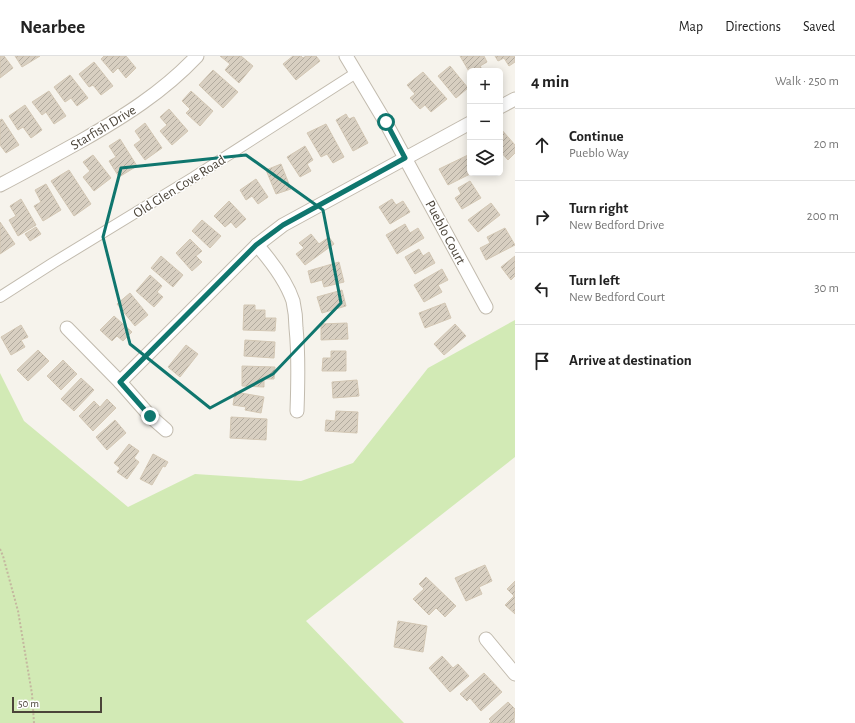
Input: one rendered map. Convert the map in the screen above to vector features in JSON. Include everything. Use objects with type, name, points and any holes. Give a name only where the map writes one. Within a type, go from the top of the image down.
[{"type":"street","name":"Starfish Drive","points":[[0,185],[120,118],[155,94],[181,73],[197,56]]},
{"type":"street","name":"Pueblo Court","points":[[346,56],[386,122],[486,307]]},
{"type":"street","name":"Old Glen Cove Road","points":[[0,297],[194,177],[356,73]]},
{"type":"street","points":[[503,105],[515,99]]},
{"type":"street","points":[[120,382],[256,245],[283,225],[467,125]]},
{"type":"street","points":[[256,245],[268,258],[282,278],[293,301],[299,356],[297,411]]},
{"type":"street","points":[[67,328],[120,382],[150,416],[166,430]]},
{"type":"street","points":[[486,639],[515,674]]},
{"type":"path","points":[[0,549],[18,610],[33,701],[34,723]]},
{"type":"highlighted area","points":[[246,155],[323,210],[341,303],[273,374],[210,408],[130,344],[103,237],[121,168]]},
{"type":"green space","points":[[515,320],[515,457],[306,621],[404,723],[0,723],[0,373],[24,421],[128,507],[195,474],[301,481],[353,463],[428,368]]},
{"type":"building","points":[[0,56],[4,56],[13,68],[0,78]]},
{"type":"building","points":[[15,56],[40,56],[22,67]]},
{"type":"building","points":[[104,56],[126,56],[136,68],[126,78],[118,68],[113,73],[101,59]]},
{"type":"building","points":[[220,56],[241,56],[253,66],[239,83],[225,70],[230,64]]},
{"type":"building","points":[[293,56],[301,56],[303,58],[306,56],[316,56],[320,61],[296,80],[283,64]]},
{"type":"building","points":[[460,56],[484,56],[487,62],[480,66],[481,68],[467,68]]},
{"type":"building","points":[[495,56],[515,56],[515,62],[509,66],[504,58],[498,61]]},
{"type":"building","points":[[94,62],[113,86],[101,95],[93,85],[89,87],[79,74]]},
{"type":"building","points":[[450,66],[467,87],[467,89],[456,98],[438,76]]},
{"type":"building","points":[[213,70],[238,92],[223,108],[199,85]]},
{"type":"building","points":[[423,72],[447,99],[431,112],[425,105],[420,109],[410,98],[415,94],[407,85]]},
{"type":"building","points":[[70,75],[88,98],[77,106],[71,98],[65,102],[54,87]]},
{"type":"building","points":[[49,91],[66,116],[54,124],[46,112],[42,115],[32,102]]},
{"type":"building","points":[[191,91],[213,111],[200,126],[186,113],[190,109],[182,101]]},
{"type":"building","points":[[25,105],[42,130],[31,138],[23,127],[18,130],[9,116]]},
{"type":"building","points":[[169,109],[188,131],[172,145],[160,131],[167,125],[160,117]]},
{"type":"building","points":[[346,114],[349,119],[354,117],[368,143],[353,151],[336,120]]},
{"type":"building","points":[[2,119],[19,145],[6,153],[0,145],[0,120]]},
{"type":"building","points":[[145,123],[162,148],[145,160],[134,145],[141,140],[135,131]]},
{"type":"building","points":[[326,124],[344,157],[333,163],[327,154],[321,157],[307,133]]},
{"type":"building","points":[[503,131],[515,145],[515,153],[508,160],[503,154]]},
{"type":"building","points":[[120,139],[137,166],[119,177],[109,161],[116,157],[109,146]]},
{"type":"building","points":[[305,146],[313,160],[307,164],[311,171],[300,177],[287,157]]},
{"type":"building","points":[[93,155],[111,178],[94,191],[83,177],[90,171],[83,162]]},
{"type":"building","points":[[467,155],[467,176],[448,185],[439,169]]},
{"type":"building","points":[[281,164],[291,189],[276,194],[266,170]]},
{"type":"building","points":[[69,170],[91,204],[74,216],[51,181]]},
{"type":"building","points":[[256,179],[268,197],[258,204],[252,196],[246,200],[240,190]]},
{"type":"building","points":[[470,181],[481,198],[462,209],[455,198],[461,194],[458,188]]},
{"type":"building","points":[[46,184],[61,210],[43,221],[34,206],[41,202],[35,190]]},
{"type":"building","points":[[21,199],[36,225],[18,236],[9,220],[16,216],[10,206]]},
{"type":"building","points":[[392,199],[396,205],[403,201],[410,212],[390,224],[379,207]]},
{"type":"building","points":[[229,201],[246,219],[236,228],[231,222],[225,227],[214,216]]},
{"type":"building","points":[[491,203],[500,215],[478,232],[468,220]]},
{"type":"building","points":[[202,220],[221,236],[210,248],[192,231]]},
{"type":"building","points":[[0,222],[15,244],[0,254]]},
{"type":"building","points":[[405,224],[410,233],[418,228],[424,238],[397,254],[386,235]]},
{"type":"building","points":[[36,227],[41,234],[30,241],[25,234]]},
{"type":"building","points":[[505,228],[515,245],[486,260],[480,248],[490,243],[487,237]]},
{"type":"building","points":[[311,234],[319,244],[329,237],[334,244],[305,265],[296,254],[304,248],[299,243]]},
{"type":"building","points":[[190,239],[202,251],[196,256],[202,262],[192,271],[176,253]]},
{"type":"building","points":[[419,249],[423,256],[429,252],[435,263],[415,274],[405,257]]},
{"type":"building","points":[[161,256],[183,275],[173,287],[151,268]]},
{"type":"building","points":[[515,256],[515,276],[511,280],[501,267]]},
{"type":"building","points":[[339,262],[344,282],[324,287],[322,280],[311,283],[308,271]]},
{"type":"building","points":[[442,269],[448,280],[438,285],[442,292],[424,302],[414,285]]},
{"type":"building","points":[[150,275],[162,286],[157,292],[163,297],[154,307],[136,291]]},
{"type":"building","points":[[342,290],[346,306],[322,313],[317,297]]},
{"type":"building","points":[[130,293],[148,315],[135,326],[117,304]]},
{"type":"building","points":[[445,303],[451,318],[425,328],[419,313]]},
{"type":"building","points":[[244,305],[255,305],[255,310],[265,310],[265,318],[276,318],[275,331],[243,330]]},
{"type":"building","points":[[114,316],[132,332],[123,341],[117,336],[112,341],[100,330]]},
{"type":"building","points":[[347,323],[348,339],[321,340],[321,324]]},
{"type":"building","points":[[455,324],[466,336],[444,355],[434,344]]},
{"type":"building","points":[[21,325],[28,337],[21,340],[25,347],[11,355],[1,337]]},
{"type":"building","points":[[245,340],[275,342],[274,358],[244,356]]},
{"type":"building","points":[[186,345],[198,354],[180,377],[168,367]]},
{"type":"building","points":[[38,350],[49,361],[28,381],[17,370]]},
{"type":"building","points":[[331,351],[346,351],[346,371],[322,371],[323,358],[331,358]]},
{"type":"building","points":[[63,360],[77,374],[61,390],[47,376]]},
{"type":"building","points":[[242,366],[275,367],[274,379],[264,379],[264,387],[242,386]]},
{"type":"building","points":[[81,378],[94,390],[74,411],[61,399]]},
{"type":"building","points":[[357,380],[359,396],[333,398],[332,382]]},
{"type":"building","points":[[235,392],[264,397],[261,413],[245,410],[246,407],[233,405]]},
{"type":"building","points":[[107,399],[116,408],[93,431],[79,416],[94,401],[100,407]]},
{"type":"building","points":[[336,411],[358,412],[357,433],[325,431],[326,420],[335,421]]},
{"type":"building","points":[[231,417],[267,419],[266,440],[230,438]]},
{"type":"building","points":[[115,420],[126,433],[107,450],[96,437]]},
{"type":"building","points":[[129,444],[139,451],[134,458],[139,462],[127,479],[117,472],[120,468],[114,463]]},
{"type":"building","points":[[153,454],[168,462],[165,467],[163,466],[152,485],[140,479]]},
{"type":"building","points":[[485,565],[492,581],[479,587],[482,594],[466,601],[455,578]]},
{"type":"building","points":[[426,577],[456,606],[445,617],[436,608],[429,615],[413,599],[424,589],[419,584]]},
{"type":"building","points":[[515,581],[515,614],[505,605],[514,596],[507,589]]},
{"type":"building","points":[[398,621],[427,626],[423,652],[394,647]]},
{"type":"building","points":[[442,656],[453,668],[458,664],[469,676],[450,692],[429,668]]},
{"type":"building","points":[[484,673],[502,692],[481,711],[470,698],[467,701],[460,694]]},
{"type":"building","points":[[508,702],[515,709],[515,723],[489,723],[491,721],[489,719]]},
{"type":"route","points":[[150,416],[120,382],[256,245],[283,225],[405,158],[386,122]]}]
